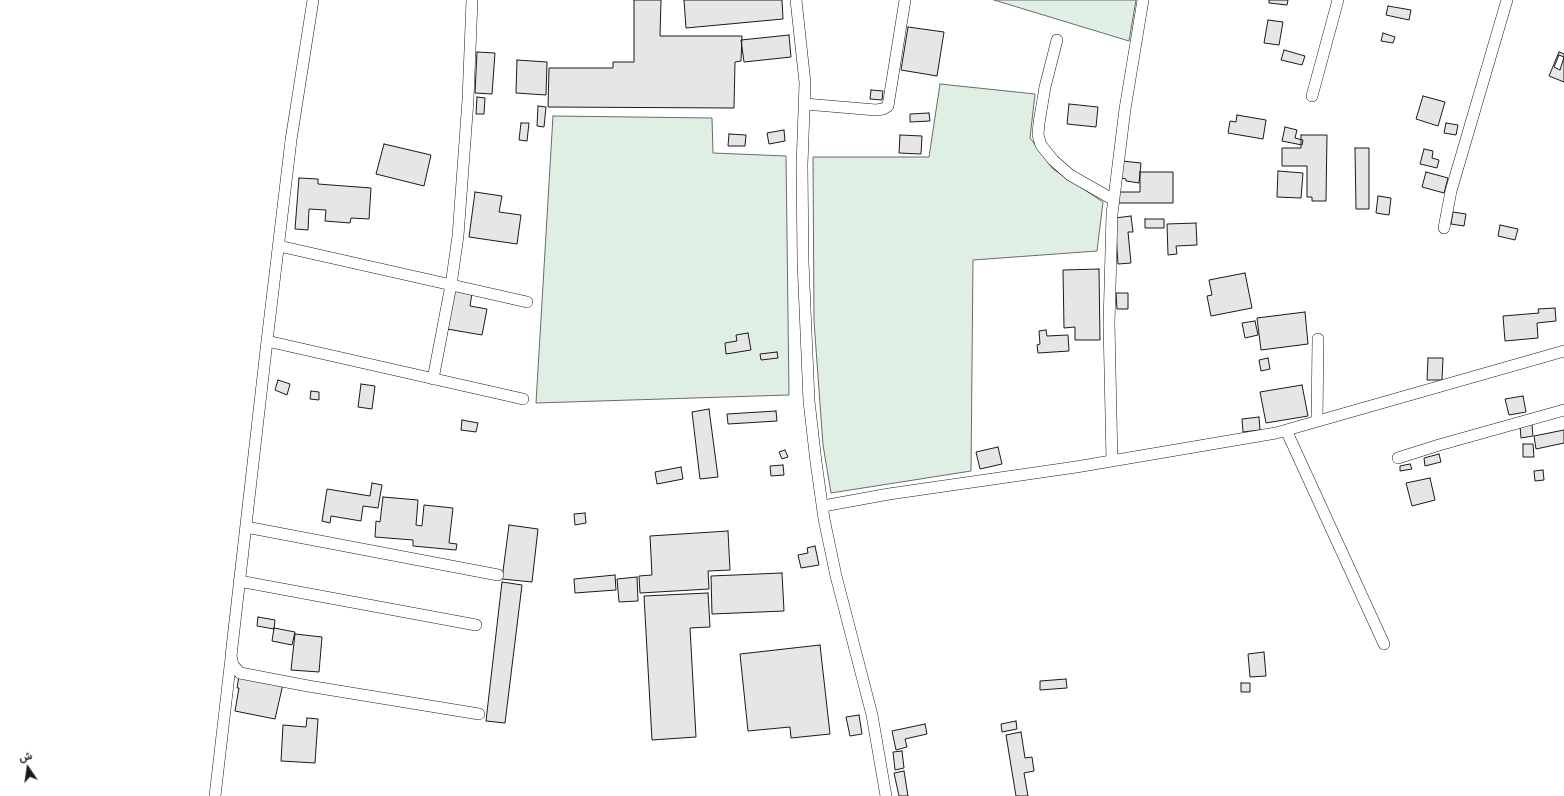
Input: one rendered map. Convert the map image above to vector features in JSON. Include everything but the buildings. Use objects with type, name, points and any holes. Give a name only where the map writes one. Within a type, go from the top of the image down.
[{"type":"street","points":[[215,796],[291,140],[313,0]]},
{"type":"street","points":[[432,379],[452,285],[464,176],[472,0]]},
{"type":"street","points":[[796,0],[804,57],[805,104],[802,166],[803,262],[809,400],[822,506],[836,576],[872,715],[886,796]]},
{"type":"street","points":[[805,104],[876,110],[884,109],[888,106],[905,0]]},
{"type":"street","points":[[1112,460],[1109,324],[1114,200],[1125,109],[1143,0]]},
{"type":"street","points":[[1312,96],[1338,0]]},
{"type":"street","points":[[1444,228],[1452,191],[1507,0]]},
{"type":"street","points":[[1057,40],[1044,87],[1038,135],[1041,145],[1053,160],[1070,175],[1114,200]]},
{"type":"street","points":[[278,246],[526,302]]},
{"type":"street","points":[[1317,421],[1318,339]]},
{"type":"street","points":[[267,341],[523,399]]},
{"type":"street","points":[[822,506],[1112,460],[1286,430],[1564,351]]},
{"type":"street","points":[[1398,458],[1439,444],[1564,410]]},
{"type":"street","points":[[1286,430],[1384,644]]},
{"type":"street","points":[[246,527],[498,575]]},
{"type":"street","points":[[239,581],[476,625]]},
{"type":"street","points":[[231,656],[233,665],[240,673],[308,686],[479,714]]},
{"type":"green space","points":[[994,0],[1136,0],[1129,41]]},
{"type":"green space","points":[[940,84],[1035,94],[1030,138],[1053,169],[1103,202],[1097,251],[973,260],[971,471],[831,493],[823,445],[814,321],[813,157],[929,157]]},
{"type":"green space","points":[[553,116],[712,118],[713,153],[786,156],[789,395],[536,403]]}]
